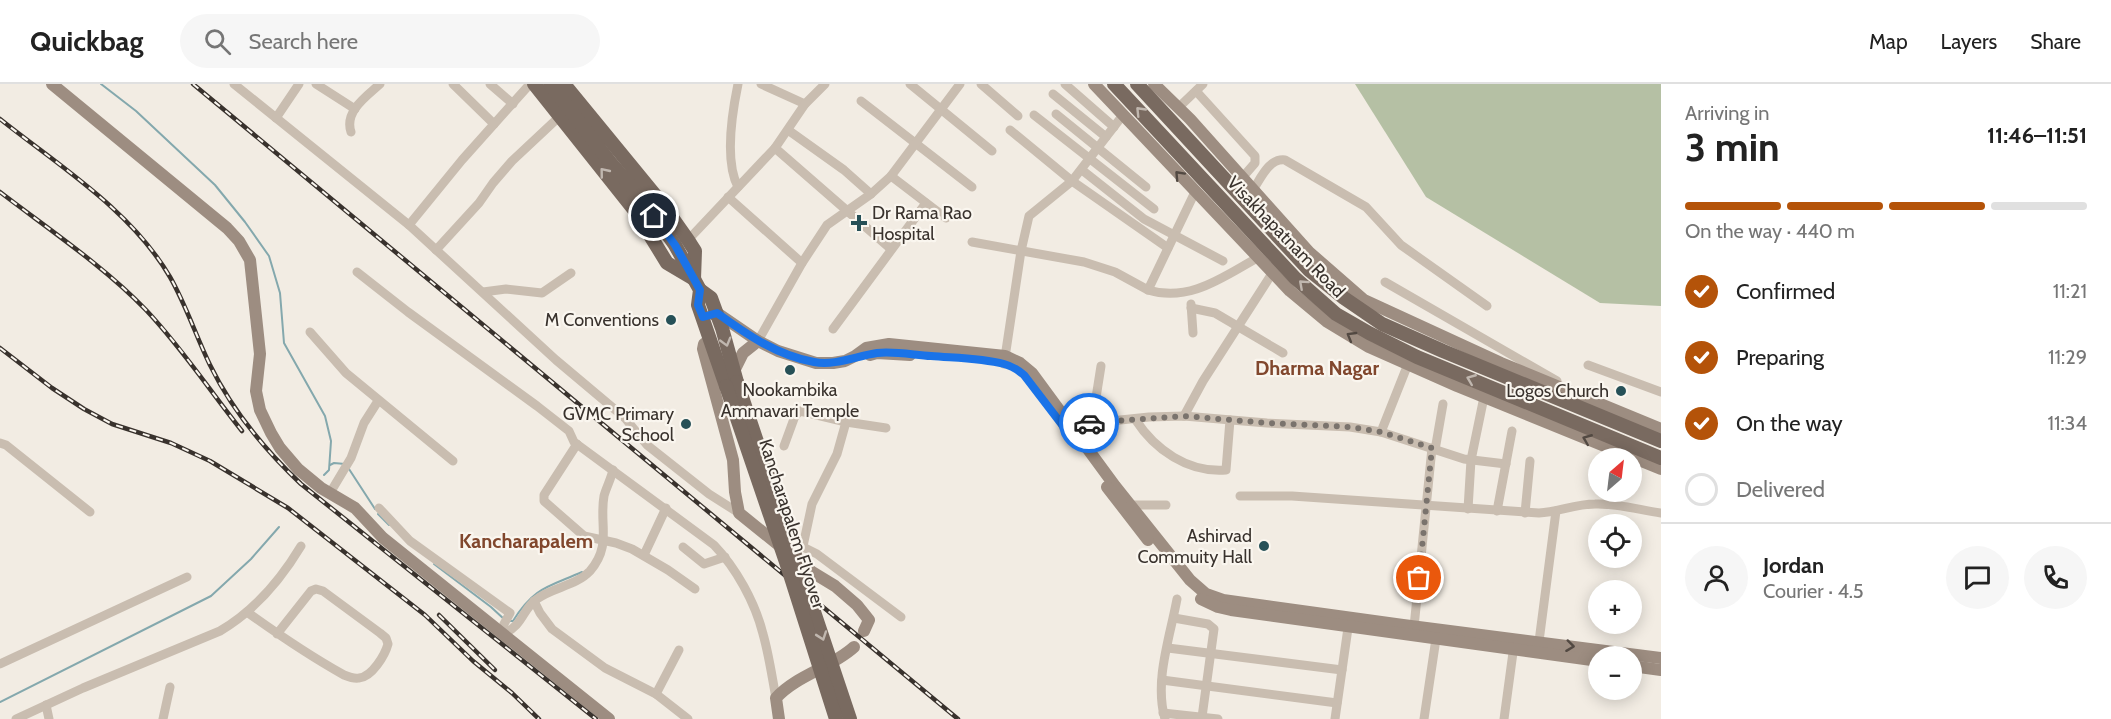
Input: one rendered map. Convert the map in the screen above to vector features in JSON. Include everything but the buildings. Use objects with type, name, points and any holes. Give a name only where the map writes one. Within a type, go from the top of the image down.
[{"type":"main road","points":[[532,84],[635,212],[667,262],[697,284],[711,298],[717,313],[732,379]]},
{"type":"main road","points":[[550,84],[610,162],[644,201],[675,245],[697,284]]},
{"type":"main road","points":[[564,84],[664,206],[688,240]]},
{"type":"main road","name":"Visakhapatnam Road","points":[[1114,84],[1295,278],[1336,314],[1417,357],[1661,458]]},
{"type":"main road","points":[[1137,84],[1310,270],[1344,298],[1382,324],[1661,441]]},
{"type":"main road","name":"Kancharapalem Flyover","points":[[688,240],[695,251],[698,305],[709,341],[732,379],[850,719]]},
{"type":"main road","name":"Kancharapalem Flyover","points":[[732,379],[787,565],[836,719]]},
{"type":"street","points":[[52,84],[227,228],[246,250],[252,269],[259,342],[256,390],[260,410],[280,448],[293,464],[325,491],[356,508],[383,538],[503,629],[609,719]]},
{"type":"street","points":[[234,84],[409,225],[556,360],[627,421],[647,445],[686,477],[709,495],[739,513],[747,521],[803,546],[902,617]]},
{"type":"street","points":[[276,118],[299,84]]},
{"type":"street","points":[[316,84],[356,109]]},
{"type":"street","points":[[351,132],[349,120],[356,109],[380,84]]},
{"type":"street","points":[[453,84],[494,124]]},
{"type":"street","points":[[490,84],[513,104]]},
{"type":"street","points":[[409,225],[462,160],[532,84]]},
{"type":"street","points":[[738,84],[734,109],[731,165],[733,178],[738,187]]},
{"type":"street","points":[[761,84],[805,104]]},
{"type":"street","points":[[688,240],[775,148],[805,104],[825,84]]},
{"type":"street","points":[[910,84],[992,151]]},
{"type":"street","points":[[732,379],[743,353],[758,341],[826,225],[871,194],[891,176],[960,84]]},
{"type":"street","points":[[981,84],[1018,116]]},
{"type":"street","points":[[1065,84],[1114,127]]},
{"type":"street","points":[[1094,84],[1290,291],[1326,321],[1369,347],[1484,397],[1661,469]]},
{"type":"street","points":[[1155,84],[1309,252],[1364,300],[1501,363],[1661,429]]},
{"type":"street","points":[[1178,108],[1199,87],[1255,156],[1256,163],[1242,178]]},
{"type":"street","points":[[1053,94],[1106,137]]},
{"type":"street","points":[[861,101],[972,187]]},
{"type":"street","points":[[1056,114],[1146,187]]},
{"type":"street","points":[[1034,115],[1154,209]]},
{"type":"street","points":[[1005,360],[1021,251],[1029,216],[1072,181],[1123,115]]},
{"type":"street","points":[[436,250],[479,203],[512,161],[559,117]]},
{"type":"street","points":[[788,130],[844,170],[871,194]]},
{"type":"street","points":[[1010,130],[1072,181],[1168,249]]},
{"type":"street","points":[[775,148],[891,249]]},
{"type":"street","points":[[1253,190],[1273,162],[1278,159],[1285,160],[1366,207],[1401,245],[1487,306]]},
{"type":"street","points":[[1082,170],[1144,219],[1223,261]]},
{"type":"street","points":[[891,176],[946,218]]},
{"type":"street","points":[[1148,290],[1195,192]]},
{"type":"street","points":[[728,197],[802,263]]},
{"type":"street","points":[[833,329],[926,203]]},
{"type":"street","points":[[972,242],[1071,259],[1101,267],[1148,290],[1165,293],[1189,293],[1211,284],[1259,257]]},
{"type":"street","points":[[357,272],[545,412],[569,431],[572,440],[704,536],[725,557],[744,589],[762,628],[779,719]]},
{"type":"street","points":[[1184,416],[1203,381],[1273,272]]},
{"type":"street","points":[[483,292],[506,289],[542,293],[571,273]]},
{"type":"street","points":[[1385,282],[1576,393]]},
{"type":"street","points":[[1189,293],[1193,333]]},
{"type":"street","points":[[1191,308],[1215,313],[1283,353]]},
{"type":"street","points":[[703,317],[717,313],[758,341],[778,351],[816,363],[833,363],[855,356],[877,353],[1005,360],[1024,375],[1067,425],[1185,585],[1205,602],[1218,608],[1348,628],[1437,634],[1514,644],[1588,659]]},
{"type":"street","points":[[310,332],[340,367],[378,401],[453,461]]},
{"type":"street","points":[[709,341],[704,344],[704,355],[733,460],[739,513]]},
{"type":"street","points":[[1381,432],[1408,364]]},
{"type":"street","points":[[1588,365],[1661,392]]},
{"type":"street","points":[[1092,423],[1101,366]]},
{"type":"street","points":[[1468,509],[1471,460],[1484,397]]},
{"type":"street","points":[[325,491],[346,466],[364,423],[378,401]]},
{"type":"street","points":[[1414,627],[1426,506],[1443,404]]},
{"type":"street","points":[[784,446],[795,416],[800,411],[846,422],[886,428]]},
{"type":"street","points":[[1067,425],[1184,416],[1350,427],[1381,432],[1471,460],[1506,464]]},
{"type":"street","points":[[1135,419],[1149,438],[1161,449],[1189,465],[1212,471],[1226,470],[1230,420]]},
{"type":"street","points":[[803,546],[812,504],[837,454],[846,422]]},
{"type":"street","points":[[1497,511],[1512,431]]},
{"type":"street","points":[[0,443],[6,445],[90,512]]},
{"type":"street","points":[[577,444],[544,495],[544,501],[578,532],[591,539],[620,544],[644,555],[695,590]]},
{"type":"street","points":[[1525,513],[1530,461]]},
{"type":"street","points":[[503,629],[514,629],[534,601],[546,593],[570,585],[590,572],[602,552],[604,497],[616,472]]},
{"type":"street","points":[[1240,496],[1292,496],[1525,513],[1556,511],[1593,504],[1661,513]]},
{"type":"street","points":[[1125,505],[1166,505]]},
{"type":"street","points":[[1125,505],[1190,580],[1206,594],[1223,600],[1414,627],[1437,634]]},
{"type":"street","points":[[379,508],[410,541],[510,613],[503,629]]},
{"type":"street","points":[[644,555],[666,508]]},
{"type":"street","points":[[1538,648],[1556,511]]},
{"type":"street","points":[[758,527],[812,572],[835,586],[857,605],[869,620],[864,631]]},
{"type":"street","points":[[16,719],[220,631],[261,600],[285,570],[300,546]]},
{"type":"street","points":[[683,547],[704,564],[725,557]]},
{"type":"street","points":[[0,664],[187,577]]},
{"type":"street","points":[[247,612],[277,634],[344,675],[359,679],[371,671],[384,655],[388,644],[386,638],[380,633],[323,591],[316,589],[311,591],[277,634]]},
{"type":"street","points":[[1177,599],[1162,680],[1164,716],[1218,719]]},
{"type":"street","points":[[534,601],[552,629],[605,668],[656,694],[688,719]]},
{"type":"street","points":[[1174,618],[1212,626],[1214,634],[1202,717]]},
{"type":"street","points":[[1335,719],[1348,628]]},
{"type":"street","points":[[1424,719],[1437,634]]},
{"type":"street","points":[[1504,719],[1514,644]]},
{"type":"street","points":[[776,698],[785,689],[843,657],[854,647]]},
{"type":"street","points":[[1168,648],[1342,670]]},
{"type":"street","points":[[1538,648],[1661,658]]},
{"type":"street","points":[[656,694],[679,650]]},
{"type":"street","points":[[1642,667],[1661,670]]},
{"type":"street","points":[[1162,680],[1337,703]]},
{"type":"street","points":[[163,719],[170,687]]},
{"type":"street","points":[[46,705],[49,719]]},
{"type":"green space","points":[[1355,84],[1661,84],[1661,306],[1600,303],[1426,197]]},
{"type":"waterway","points":[[101,84],[136,111],[215,185],[269,256],[280,293],[284,343],[325,416],[331,441],[329,470],[324,475]]},
{"type":"waterway","points":[[330,465],[345,464]]},
{"type":"waterway","points":[[349,469],[375,509]]},
{"type":"waterway","points":[[378,514],[389,525]]},
{"type":"waterway","points":[[0,702],[211,596],[251,559],[279,527]]},
{"type":"waterway","points":[[434,564],[505,620]]},
{"type":"waterway","points":[[510,621],[513,621],[528,601],[543,589],[582,572]]},
{"type":"railway","points":[[193,84],[958,719]]},
{"type":"railway","points":[[0,119],[115,210],[154,253],[176,288],[210,365],[228,398],[250,429],[288,471],[301,484],[596,719]]},
{"type":"railway","points":[[0,192],[75,248],[130,294],[172,339],[242,431]]},
{"type":"railway","points":[[0,348],[52,388],[84,409],[112,424],[171,443],[210,461],[288,508],[425,615],[539,719]]},
{"type":"railway","points":[[439,615],[495,670]]},
{"type":"way so far","points":[[1089,423],[1184,416],[1350,427],[1381,432],[1432,448],[1419,578]]},
{"type":"place","name":"Dr Rama Rao Hospital","points":[[859,223]]},
{"type":"place","name":"M Conventions","points":[[671,320]]},
{"type":"place","name":"Nookambika Ammavari Temple","points":[[790,370]]},
{"type":"place","name":"Logos Church","points":[[1621,391]]},
{"type":"place","name":"GVMC Primary School","points":[[686,424]]},
{"type":"place","name":"Ashirvad Commuity Hall","points":[[1264,546]]},
{"type":"district","name":"Dharma Nagar","points":[[1317,368]]},
{"type":"district","name":"Kancharapalem","points":[[526,541]]},
{"type":"route","points":[[654,216],[675,245],[700,290],[698,305],[703,317],[717,313],[758,341],[778,351],[816,363],[833,363],[855,356],[877,353],[896,353],[1004,364],[1017,369],[1029,380],[1063,426],[1089,423]]}]
